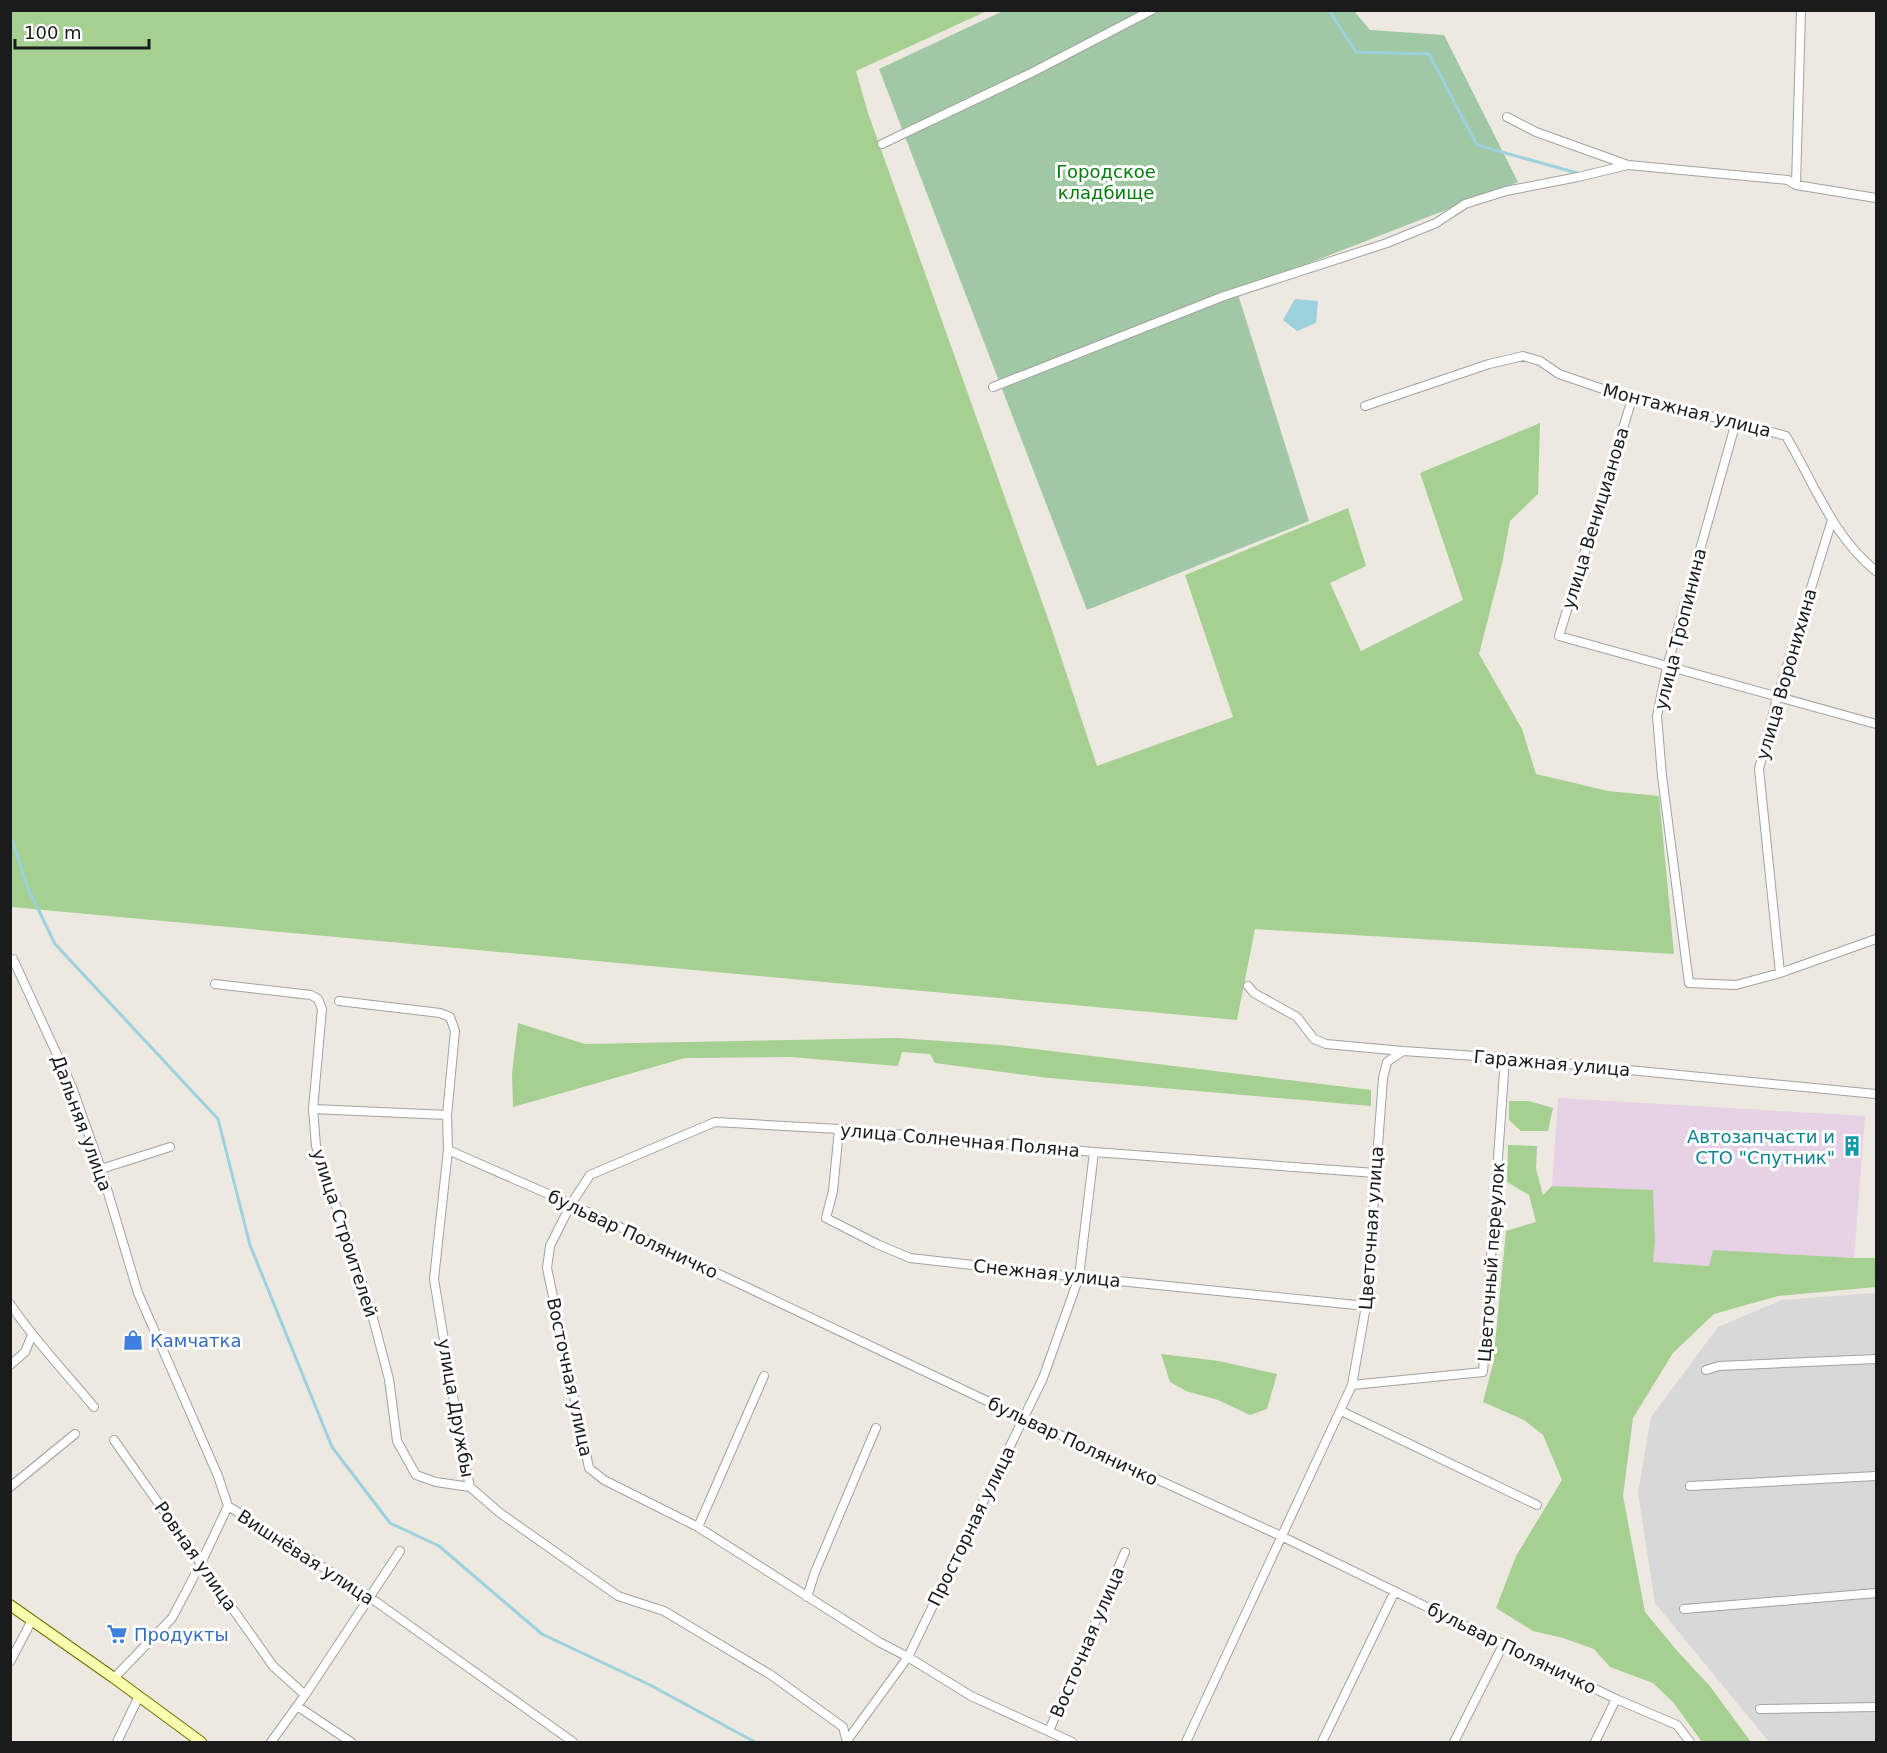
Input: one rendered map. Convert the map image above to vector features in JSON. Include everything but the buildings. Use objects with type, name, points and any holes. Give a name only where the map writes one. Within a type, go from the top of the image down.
[{"type":"main road","points":[[10,1605],[201,1743]]},
{"type":"street","points":[[882,144],[1041,68],[1152,10]]},
{"type":"street","points":[[1796,185],[1801,10]]},
{"type":"street","points":[[1507,117],[1536,132],[1628,165],[1788,180],[1796,185],[1876,198]]},
{"type":"street","points":[[993,387],[1224,296],[1387,243],[1436,223],[1465,204],[1506,191],[1628,165]]},
{"type":"street","name":"Монтажная улица","points":[[1365,406],[1489,364],[1523,356],[1540,361],[1559,374],[1632,399],[1736,422],[1786,436],[1832,520],[1859,558],[1876,571]]},
{"type":"street","name":"улица Веницианова","points":[[1632,399],[1559,636],[1666,667]]},
{"type":"street","name":"улица Тропинина","points":[[1736,422],[1666,667],[1657,716],[1662,776],[1689,983],[1736,985],[1780,973]]},
{"type":"street","name":"улица Воронихина","points":[[1780,973],[1759,769],[1777,698],[1832,520]]},
{"type":"street","points":[[1666,667],[1876,724]]},
{"type":"street","points":[[1780,973],[1876,939]]},
{"type":"street","name":"Дальняя улица","points":[[13,959],[72,1087],[101,1169],[138,1293]]},
{"type":"street","name":"улица Строителей","points":[[216,984],[311,995],[318,999],[322,1009],[313,1109],[316,1146],[370,1307],[389,1379],[397,1441],[416,1475],[436,1482],[470,1487]]},
{"type":"street","name":"Гаражная улица","points":[[1248,986],[1254,993],[1297,1017],[1314,1039],[1326,1044],[1403,1052],[1505,1058],[1876,1094]]},
{"type":"street","name":"улица Дружбы","points":[[339,1001],[440,1012],[450,1017],[455,1031],[447,1115],[447,1150],[434,1279],[470,1487],[500,1514],[618,1596],[664,1611],[771,1675],[843,1728],[846,1742]]},
{"type":"street","name":"Цветочная улица","points":[[1186,1743],[1352,1385],[1366,1306],[1383,1078],[1387,1062],[1403,1052]]},
{"type":"street","name":"Цветочный переулок","points":[[1352,1385],[1483,1372],[1505,1058]]},
{"type":"street","points":[[313,1109],[447,1115]]},
{"type":"street","name":"улица Солнечная Поляна","points":[[571,1204],[590,1175],[715,1122],[839,1129],[1094,1152],[1375,1173]]},
{"type":"street","name":"Снежная улица","points":[[839,1129],[833,1191],[826,1218],[910,1258],[1366,1306]]},
{"type":"street","points":[[101,1169],[170,1147]]},
{"type":"street","name":"бульвар Поляничко","points":[[447,1150],[571,1204],[1023,1418],[1281,1536],[1616,1699],[1677,1725],[1690,1743]]},
{"type":"street","name":"Просторная улица","points":[[846,1742],[908,1657],[1043,1378],[1079,1277],[1094,1152]]},
{"type":"street","name":"Восточная улица","points":[[571,1204],[550,1246],[547,1268],[589,1468],[603,1480],[698,1527],[879,1642],[971,1696],[1072,1743]]},
{"type":"street","name":"Вишнёвая улица","points":[[138,1293],[218,1476],[228,1506],[368,1596],[573,1743]]},
{"type":"street","points":[[10,1304],[32,1335],[94,1407]]},
{"type":"street","points":[[10,1365],[25,1352],[32,1335]]},
{"type":"street","points":[[1706,1370],[1719,1366],[1876,1359]]},
{"type":"street","points":[[698,1527],[764,1376]]},
{"type":"street","points":[[1341,1411],[1537,1505]]},
{"type":"street","points":[[807,1597],[815,1572],[876,1428]]},
{"type":"street","points":[[10,1487],[75,1434]]},
{"type":"street","name":"Ровная улица","points":[[114,1440],[273,1666],[305,1695]]},
{"type":"street","points":[[1690,1486],[1876,1476]]},
{"type":"street","points":[[114,1678],[172,1618],[228,1506]]},
{"type":"street","points":[[271,1743],[400,1551]]},
{"type":"street","name":"Восточная улица","points":[[1049,1731],[1125,1552]]},
{"type":"street","points":[[1322,1743],[1395,1591]]},
{"type":"street","points":[[1684,1609],[1876,1593]]},
{"type":"street","points":[[10,1662],[32,1620]]},
{"type":"street","points":[[1454,1743],[1504,1643]]},
{"type":"street","points":[[117,1743],[139,1696]]},
{"type":"street","points":[[1596,1743],[1616,1699]]},
{"type":"street","points":[[297,1706],[351,1743]]},
{"type":"street","points":[[1760,1709],[1876,1707]]},
{"type":"street","points":[[556,1743],[562,1735]]},
{"type":"shaded area","points":[[1558,1098],[1865,1116],[1854,1258],[1713,1251],[1710,1266],[1652,1262],[1655,1241],[1652,1191],[1552,1186]]},
{"type":"shaded area","points":[[1876,1293],[1876,1742],[1769,1742],[1655,1603],[1638,1493],[1651,1417],[1718,1327],[1782,1300]]},
{"type":"green space","points":[[10,11],[987,11],[856,71],[868,113],[1051,627],[1097,766],[1233,717],[1185,575],[1348,508],[1366,566],[1330,583],[1361,651],[1463,600],[1420,473],[1540,423],[1538,494],[1510,521],[1502,564],[1479,654],[1522,729],[1536,774],[1608,791],[1659,796],[1674,954],[1255,929],[1237,1020],[11,907]]},
{"type":"green space","name":"Городское кладбище","points":[[1003,11],[1354,11],[1370,30],[1444,35],[1518,182],[1237,291],[1309,521],[1087,610],[879,69]]},
{"type":"green space","points":[[518,1023],[585,1044],[897,1038],[1001,1045],[1371,1090],[1371,1106],[1049,1078],[935,1063],[930,1054],[902,1052],[898,1066],[791,1057],[685,1058],[513,1107],[512,1073]]},
{"type":"green space","points":[[1509,1101],[1529,1101],[1553,1108],[1548,1131],[1521,1131],[1509,1120]]},
{"type":"green space","points":[[1508,1145],[1537,1146],[1536,1169],[1543,1195],[1552,1186],[1653,1190],[1655,1241],[1653,1262],[1709,1266],[1713,1250],[1876,1258],[1876,1287],[1778,1296],[1714,1314],[1673,1353],[1633,1418],[1623,1496],[1645,1612],[1709,1685],[1751,1742],[1702,1742],[1673,1702],[1653,1683],[1610,1667],[1594,1649],[1533,1631],[1496,1608],[1516,1556],[1562,1480],[1543,1435],[1524,1420],[1483,1402],[1493,1364],[1506,1231],[1536,1222],[1529,1195],[1507,1182]]},
{"type":"green space","points":[[1161,1354],[1219,1361],[1277,1374],[1267,1409],[1250,1415],[1218,1400],[1186,1391],[1170,1382]]},
{"type":"water","points":[[1295,299],[1318,301],[1316,323],[1297,331],[1283,320]]},
{"type":"waterway","points":[[1329,10],[1356,52],[1429,54],[1477,145],[1577,173]]},
{"type":"waterway","points":[[10,839],[13,842],[27,886],[55,944],[218,1119],[250,1245],[332,1447],[390,1523],[439,1546],[542,1634],[650,1685],[755,1742]]},
{"type":"place","name":"Автозапчасти и СТО \"Спутник\"","points":[[1852,1146]]},
{"type":"place","name":"Камчатка","points":[[133,1340]]},
{"type":"place","name":"Продукты","points":[[117,1634]]}]
